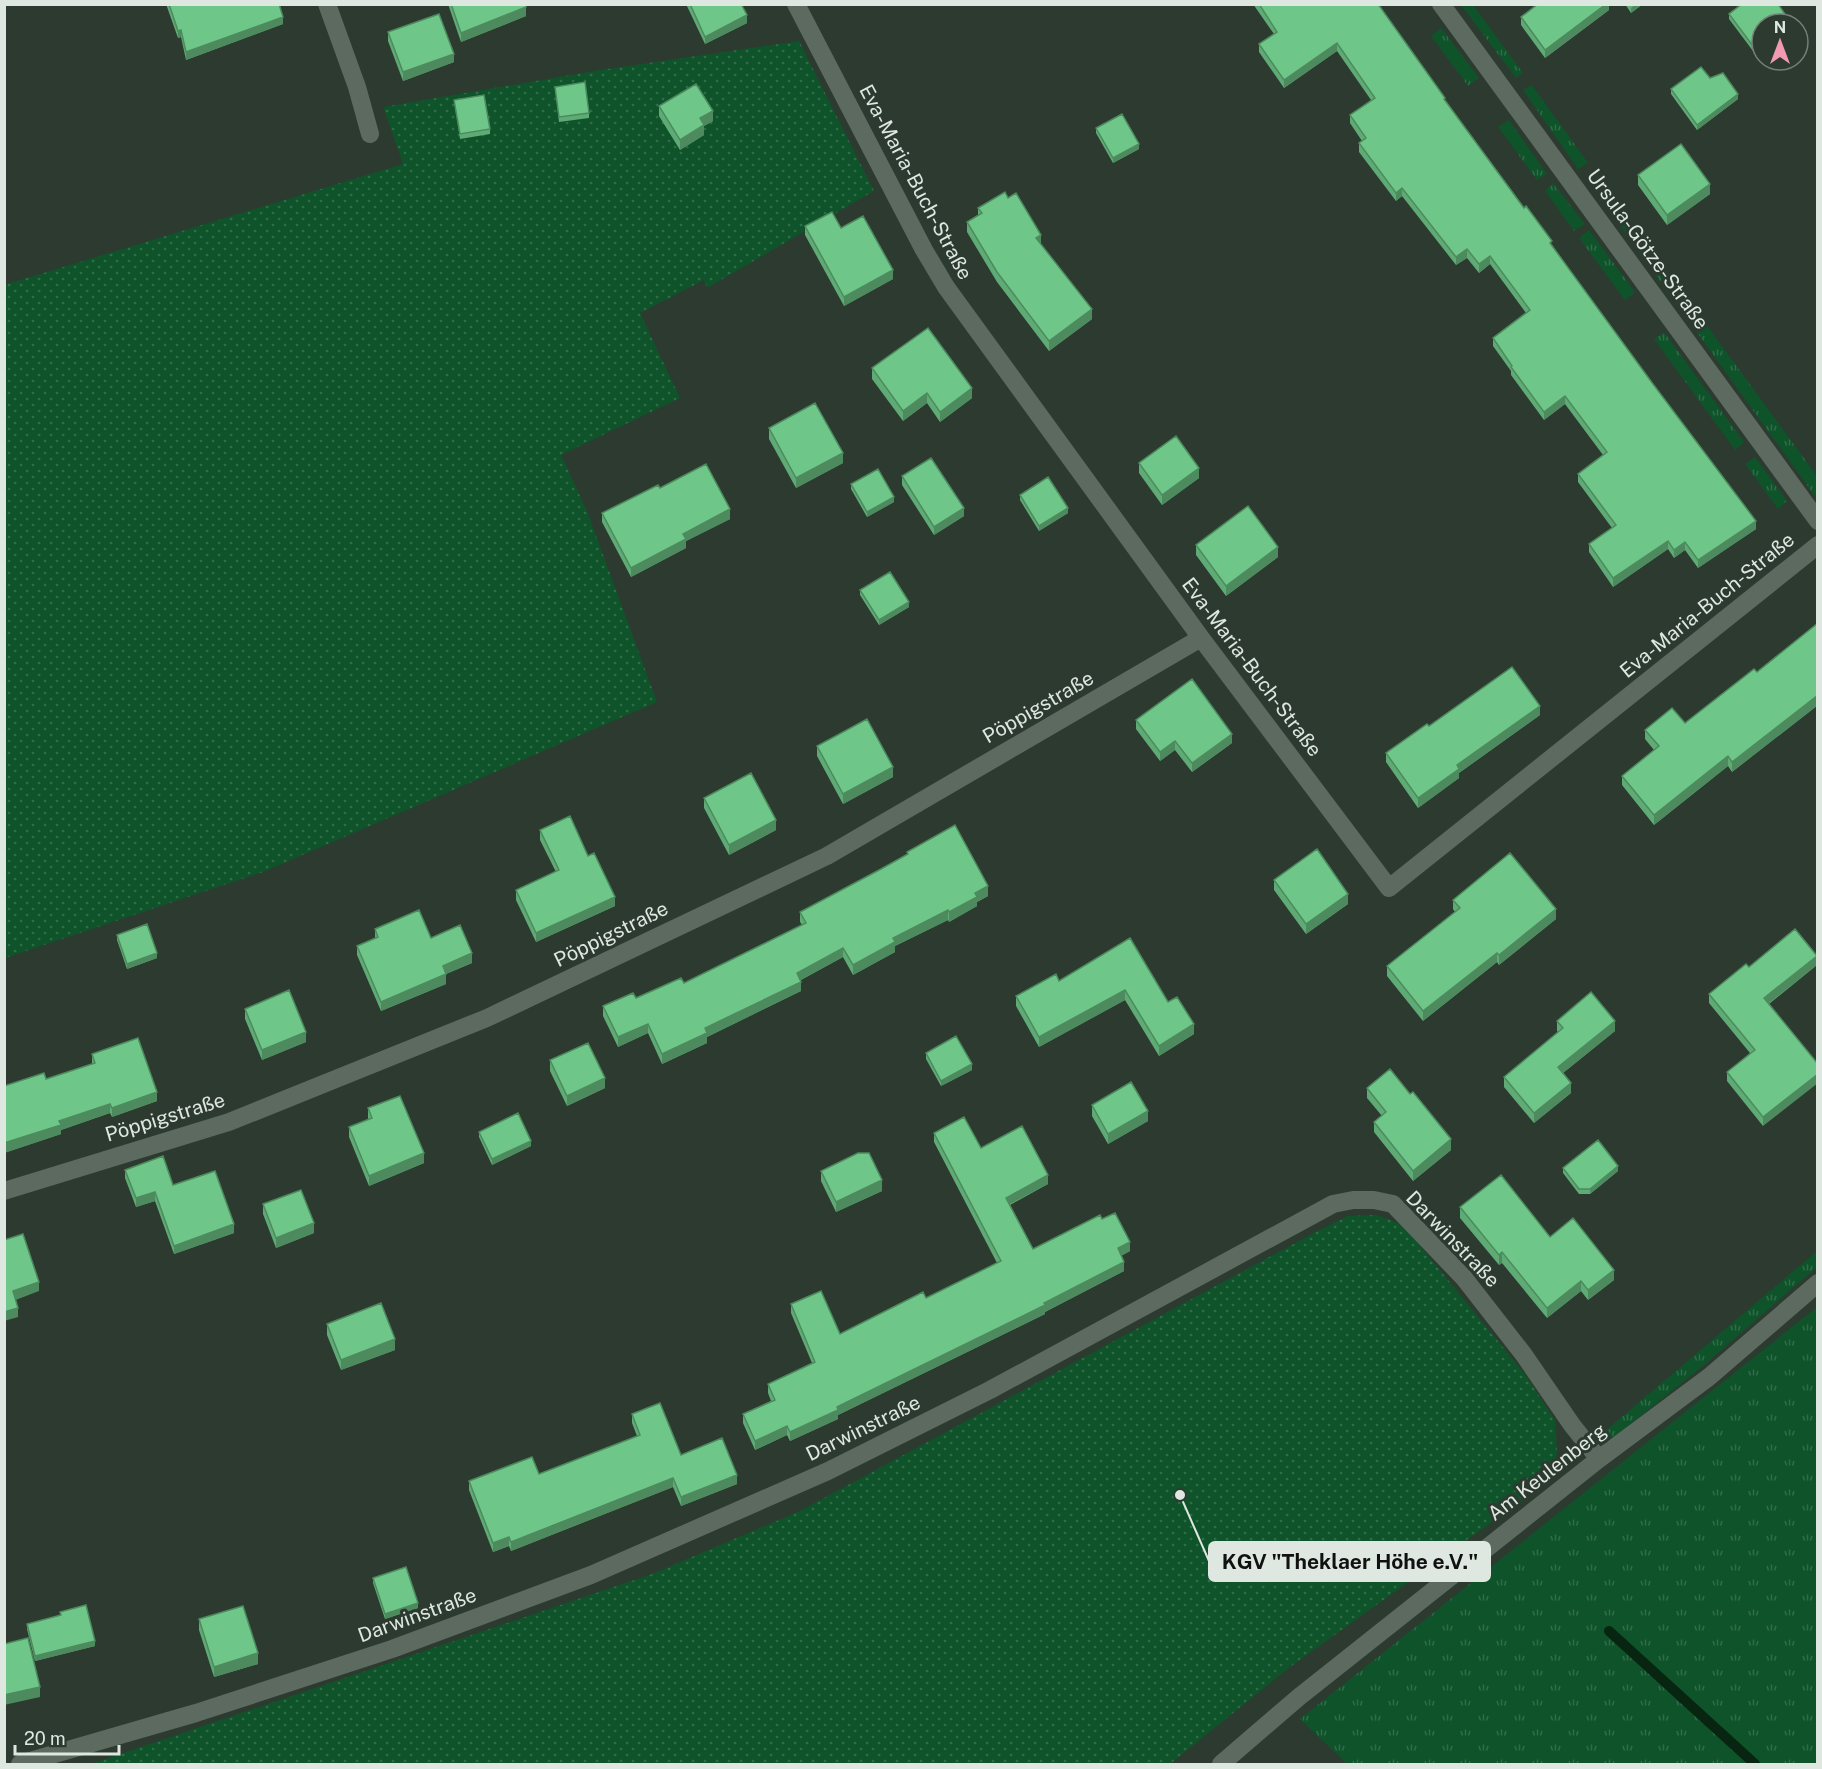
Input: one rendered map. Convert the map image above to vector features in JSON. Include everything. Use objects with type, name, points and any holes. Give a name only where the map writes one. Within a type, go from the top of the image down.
[{"type":"street","points":[[327,4],[357,87],[370,134]]},
{"type":"street","name":"Eva-Maria-Buch-Straße","points":[[796,4],[919,240],[946,287],[1201,638],[1389,888],[1818,545]]},
{"type":"street","name":"Ursula-Götze-Straße","points":[[1441,4],[1818,521]]},
{"type":"street","name":"Pöppigstraße","points":[[4,1191],[228,1122],[487,1018],[827,856],[1201,638]]},
{"type":"street","name":"Darwinstraße","points":[[20,1764],[196,1713],[392,1649],[591,1575],[828,1471],[990,1390],[1333,1204],[1353,1200],[1374,1200],[1394,1204],[1464,1278],[1524,1355],[1572,1425],[1599,1459]]},
{"type":"street","name":"Am Keulenberg","points":[[1221,1764],[1299,1697],[1599,1459],[1708,1377],[1818,1283]]},
{"type":"green space","points":[[1461,5],[1473,5],[1523,73],[1516,78]]},
{"type":"green space","points":[[1441,28],[1479,78],[1468,86],[1431,36]]},
{"type":"green space","points":[[799,41],[874,191],[707,288],[704,280],[640,313],[680,398],[561,455],[587,511],[657,702],[263,872],[5,958],[4,285],[403,164],[383,107],[594,71]]},
{"type":"green space","points":[[1532,85],[1588,163],[1578,169],[1523,90]]},
{"type":"green space","points":[[1509,120],[1547,174],[1537,180],[1498,127]]},
{"type":"green space","points":[[1553,183],[1585,224],[1574,231],[1545,191]]},
{"type":"green space","points":[[1610,193],[1817,476],[1817,499],[1603,202]]},
{"type":"green space","points":[[1589,230],[1635,292],[1625,300],[1579,238]]},
{"type":"green space","points":[[1664,332],[1744,442],[1735,450],[1654,339]]},
{"type":"green space","points":[[1755,457],[1787,501],[1778,509],[1745,464]]},
{"type":"green space","points":[[1377,1215],[1403,1225],[1524,1373],[1555,1420],[1557,1452],[1552,1479],[1290,1667],[1170,1764],[91,1764],[652,1574],[800,1511],[1310,1235],[1348,1216]]},
{"type":"green space","points":[[1817,1251],[1817,1267],[1703,1366],[1614,1437],[1608,1437],[1604,1432]]},
{"type":"green space","points":[[1817,1307],[1817,1764],[1347,1764],[1300,1719]]},
{"type":"building","points":[[169,4],[279,4],[283,17],[186,52],[181,30],[178,31]]},
{"type":"building","points":[[451,4],[525,4],[526,7],[461,33]]},
{"type":"building","points":[[690,4],[741,4],[747,15],[705,37]]},
{"type":"building","points":[[1259,4],[1378,4],[1444,99],[1524,208],[1526,206],[1552,241],[1550,243],[1756,521],[1698,560],[1685,542],[1674,550],[1668,541],[1613,578],[1589,544],[1616,525],[1578,474],[1607,452],[1565,396],[1544,412],[1493,338],[1530,310],[1490,256],[1479,264],[1467,249],[1456,257],[1402,188],[1396,193],[1359,143],[1366,138],[1350,115],[1375,98],[1337,43],[1284,80],[1259,44],[1277,32]]},
{"type":"building","points":[[1538,4],[1606,4],[1545,50],[1521,17]]},
{"type":"building","points":[[1742,4],[1778,4],[1784,12],[1750,12],[1750,42],[1729,14]]},
{"type":"building","points":[[439,14],[454,54],[403,72],[388,32]]},
{"type":"building","points":[[1701,67],[1710,78],[1723,73],[1738,94],[1697,125],[1671,89]]},
{"type":"building","points":[[585,82],[589,113],[559,117],[555,87]]},
{"type":"building","points":[[696,84],[713,111],[700,118],[704,125],[680,140],[659,106]]},
{"type":"building","points":[[484,95],[490,129],[460,134],[454,100]]},
{"type":"building","points":[[1122,114],[1139,144],[1113,158],[1096,128]]},
{"type":"building","points":[[1681,144],[1710,184],[1667,215],[1638,175]]},
{"type":"building","points":[[1005,192],[1008,198],[1016,193],[1041,235],[1036,238],[1092,309],[1049,341],[997,272],[967,222],[982,213],[978,208]]},
{"type":"building","points":[[832,212],[841,228],[863,216],[893,270],[844,297],[805,226]]},
{"type":"building","points":[[928,328],[972,388],[940,412],[927,393],[903,411],[872,368]]},
{"type":"building","points":[[815,403],[843,453],[796,478],[769,428]]},
{"type":"building","points":[[1176,436],[1199,468],[1162,495],[1139,463]]},
{"type":"building","points":[[931,458],[964,508],[934,527],[902,476]]},
{"type":"building","points":[[706,464],[730,509],[683,534],[686,539],[631,568],[602,513],[658,485],[660,488]]},
{"type":"building","points":[[878,469],[894,497],[867,512],[851,484]]},
{"type":"building","points":[[1048,477],[1068,508],[1039,526],[1020,495]]},
{"type":"building","points":[[1248,506],[1278,547],[1226,586],[1196,545]]},
{"type":"building","points":[[890,572],[909,602],[879,620],[860,590]]},
{"type":"building","points":[[1818,623],[1818,695],[1732,762],[1728,756],[1654,815],[1622,776],[1659,746],[1645,730],[1672,708],[1685,723],[1754,669],[1757,672]]},
{"type":"building","points":[[1512,667],[1540,706],[1457,765],[1459,769],[1418,798],[1386,753],[1427,724],[1429,726]]},
{"type":"building","points":[[1192,679],[1232,734],[1192,763],[1175,741],[1160,752],[1136,720]]},
{"type":"building","points":[[867,719],[893,767],[843,794],[817,746]]},
{"type":"building","points":[[751,773],[776,820],[729,845],[704,798]]},
{"type":"building","points":[[570,816],[588,856],[594,853],[615,897],[536,933],[516,890],[559,870],[540,830]]},
{"type":"building","points":[[955,825],[988,886],[975,893],[977,897],[893,938],[895,942],[853,965],[843,948],[797,973],[801,982],[705,1028],[707,1033],[662,1054],[648,1024],[618,1037],[603,1006],[633,993],[636,998],[681,978],[684,983],[806,923],[800,912],[908,854],[907,852]]},
{"type":"building","points":[[1317,849],[1348,894],[1306,924],[1274,880]]},
{"type":"building","points":[[1510,853],[1556,909],[1499,955],[1497,953],[1423,1011],[1387,966],[1460,908],[1453,900]]},
{"type":"building","points":[[419,910],[431,938],[460,925],[472,953],[443,966],[446,974],[381,1002],[357,946],[378,937],[375,929]]},
{"type":"building","points":[[147,924],[157,953],[127,964],[117,935]]},
{"type":"building","points":[[1795,929],[1817,956],[1764,998],[1818,1064],[1818,1074],[1763,1117],[1727,1072],[1755,1050],[1709,994],[1746,964],[1749,967]]},
{"type":"building","points":[[1130,938],[1168,1002],[1177,997],[1194,1024],[1159,1046],[1125,990],[1039,1037],[1016,996],[1056,974],[1059,981]]},
{"type":"building","points":[[289,990],[306,1032],[262,1050],[245,1009]]},
{"type":"building","points":[[1591,992],[1615,1021],[1558,1067],[1571,1083],[1534,1113],[1504,1077],[1563,1028],[1557,1021]]},
{"type":"building","points":[[956,1036],[972,1064],[941,1081],[926,1053]]},
{"type":"building","points":[[138,1038],[157,1092],[112,1108],[110,1104],[59,1121],[61,1125],[4,1143],[4,1086],[44,1073],[46,1079],[95,1063],[92,1054]]},
{"type":"building","points":[[588,1043],[605,1078],[567,1096],[550,1060]]},
{"type":"building","points":[[1390,1069],[1410,1094],[1413,1092],[1451,1139],[1413,1171],[1374,1122],[1386,1112],[1367,1088]]},
{"type":"building","points":[[1131,1082],[1148,1111],[1108,1134],[1092,1105]]},
{"type":"building","points":[[400,1096],[424,1153],[369,1176],[349,1127],[372,1118],[368,1108]]},
{"type":"building","points":[[518,1113],[531,1141],[492,1159],[479,1132]]},
{"type":"building","points":[[964,1117],[981,1148],[1022,1126],[1048,1175],[1006,1198],[1033,1249],[1100,1215],[1102,1219],[1115,1213],[1130,1242],[1118,1248],[1124,1262],[1044,1303],[1045,1305],[837,1407],[838,1410],[790,1432],[787,1426],[755,1441],[743,1414],[775,1400],[768,1384],[815,1362],[791,1304],[821,1291],[840,1334],[923,1292],[926,1298],[1001,1261],[934,1133]]},
{"type":"building","points":[[1598,1140],[1618,1166],[1590,1189],[1579,1189],[1563,1168]]},
{"type":"building","points":[[858,1153],[869,1153],[882,1180],[836,1202],[821,1171]]},
{"type":"building","points":[[163,1156],[173,1185],[215,1171],[234,1224],[174,1246],[155,1192],[136,1198],[125,1170]]},
{"type":"building","points":[[1501,1175],[1550,1237],[1573,1218],[1614,1270],[1588,1290],[1581,1281],[1547,1308],[1502,1252],[1499,1255],[1460,1207]]},
{"type":"building","points":[[301,1190],[314,1223],[276,1238],[263,1204]]},
{"type":"building","points":[[23,1234],[39,1282],[13,1291],[18,1308],[4,1312],[4,1240]]},
{"type":"building","points":[[381,1303],[395,1339],[341,1360],[327,1324]]},
{"type":"building","points":[[660,1403],[681,1455],[722,1438],[737,1475],[681,1497],[673,1478],[511,1542],[509,1537],[493,1543],[469,1481],[532,1457],[539,1474],[640,1435],[632,1414]]},
{"type":"building","points":[[406,1567],[418,1603],[385,1614],[373,1578]]},
{"type":"building","points":[[86,1605],[95,1641],[35,1656],[27,1624],[61,1615],[60,1612]]},
{"type":"building","points":[[243,1606],[258,1653],[214,1667],[199,1619]]},
{"type":"building","points":[[28,1638],[40,1687],[4,1695],[4,1644]]},
{"type":"waterway","points":[[1609,1631],[1755,1764]]},
{"type":"place","name":"KGV \"Theklaer Höhe e.V.\"","points":[[1180,1495]]}]
